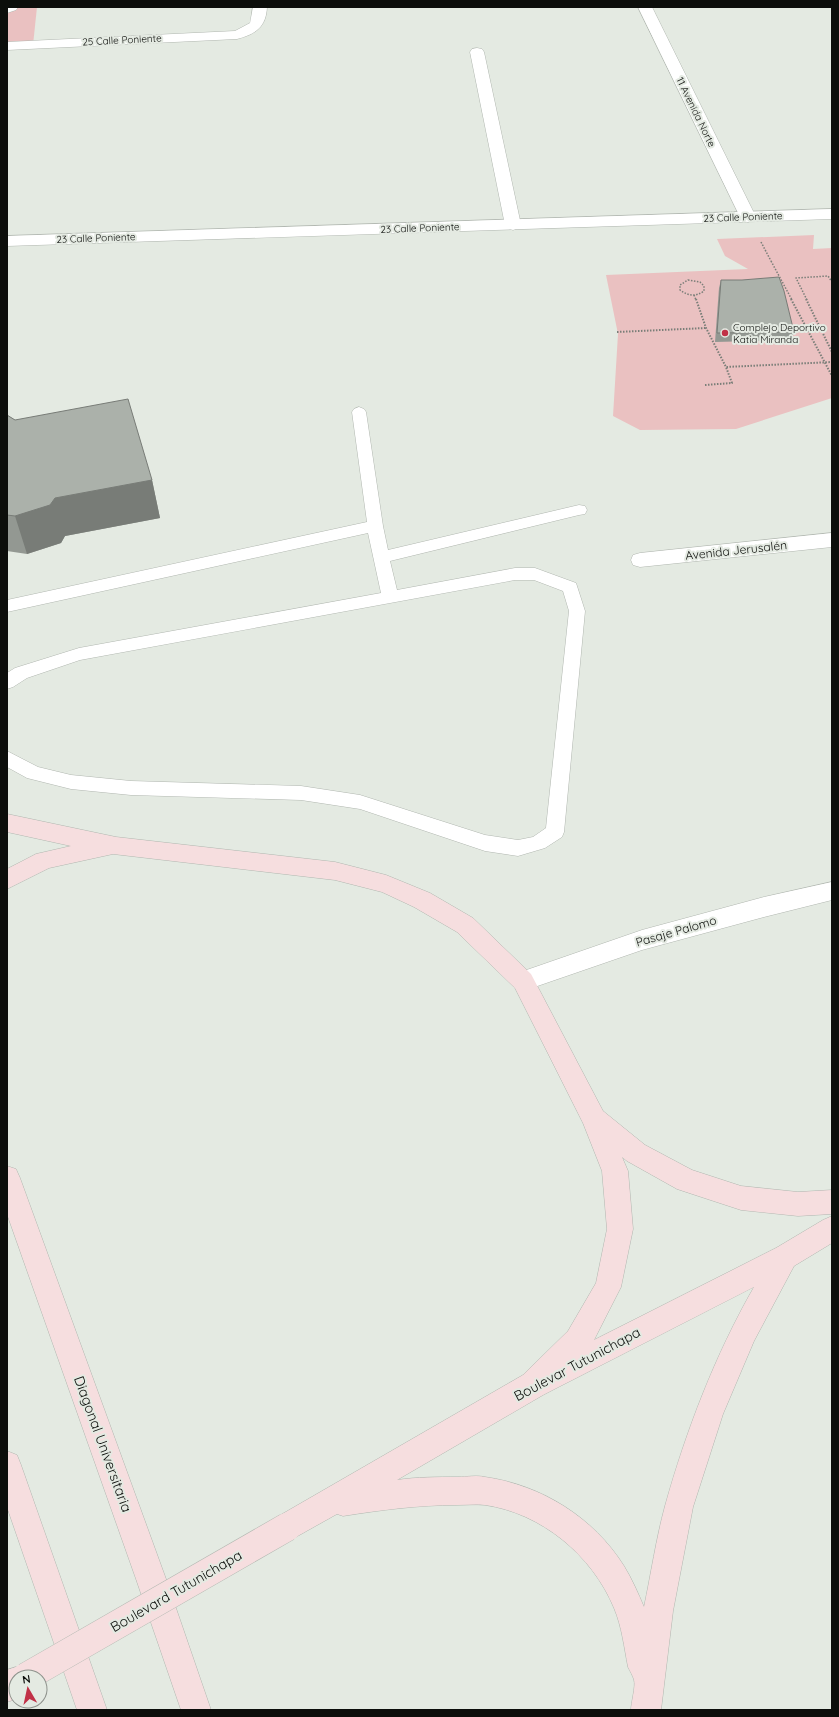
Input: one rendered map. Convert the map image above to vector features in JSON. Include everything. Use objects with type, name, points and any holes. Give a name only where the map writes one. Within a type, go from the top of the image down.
[{"type":"main road","points":[[7,823],[116,846],[335,871],[386,884],[422,900],[465,925],[523,981],[594,1118],[615,1171],[620,1229],[608,1287],[578,1341],[533,1385]]},
{"type":"main road","points":[[7,880],[44,860],[116,846]]},
{"type":"main road","points":[[594,1118],[636,1153],[686,1180],[741,1198],[798,1204],[832,1202]]},
{"type":"main road","name":"Diagonal Universitaria","points":[[7,1178],[146,1565],[196,1710]]},
{"type":"main road","name":"Boulevar Tutunichapa","points":[[326,1505],[533,1385],[785,1257],[832,1229]]},
{"type":"main road","points":[[645,1710],[658,1611],[679,1508],[712,1407],[744,1331],[785,1257]]},
{"type":"main road","points":[[7,1465],[92,1710]]},
{"type":"main road","points":[[326,1505],[379,1495],[430,1490],[484,1491],[514,1498],[548,1511],[578,1532],[610,1570],[625,1597],[637,1630],[645,1673],[645,1710]]},
{"type":"main road","name":"Boulevard Tutunichapa","points":[[40,1669],[326,1505]]},
{"type":"main road","points":[[78,1666],[86,1710]]},
{"type":"street","points":[[7,9],[11,7]]},
{"type":"street","name":"25 Calle Poniente","points":[[7,46],[237,35],[254,28],[260,18],[260,7]]},
{"type":"street","name":"11 Avenida Norte","points":[[645,7],[748,217]]},
{"type":"street","points":[[477,52],[514,225]]},
{"type":"street","name":"23 Calle Poniente","points":[[7,241],[832,214]]},
{"type":"street","name":"Avenida Jerusalén","points":[[640,560],[832,540]]},
{"type":"street","name":"Pasaje Palomo","points":[[523,981],[642,940],[764,907],[832,891]]},
{"type":"lane","points":[[360,412],[375,526],[390,598]]},
{"type":"lane","points":[[381,557],[580,510]]},
{"type":"lane","points":[[7,606],[375,526]]},
{"type":"lane","points":[[7,682],[21,673],[79,654],[515,574],[535,574],[570,587],[578,611],[555,832],[538,843],[518,848],[485,843],[360,802],[301,793],[131,788],[71,782],[33,773],[7,758]]},
{"type":"path","points":[[771,261],[832,376]]},
{"type":"path","points":[[832,282],[828,276],[796,278],[832,352]]},
{"type":"path","points":[[692,280],[703,284],[705,289],[704,291],[694,295],[686,294],[680,290],[679,287],[681,283],[692,280]]},
{"type":"path","points":[[694,295],[706,328],[726,367],[732,383],[705,385]]},
{"type":"path","points":[[617,332],[706,328]]},
{"type":"path","points":[[726,367],[832,362]]},
{"type":"shaded area","points":[[11,7],[37,7],[33,45],[7,46],[7,9]]},
{"type":"shaded area","name":"Complejo Deportivo Katia Miranda","points":[[814,235],[813,249],[832,248],[832,398],[736,429],[640,430],[613,416],[618,334],[606,275],[748,269],[725,256],[717,239]]},
{"type":"building","points":[[779,277],[794,332],[717,333],[721,280]]},
{"type":"building","points":[[128,399],[152,480],[55,498],[50,505],[15,516],[7,515],[7,415],[15,420]]},
{"type":"place","name":"Complejo Deportivo Katia Miranda","points":[[725,333]]}]
